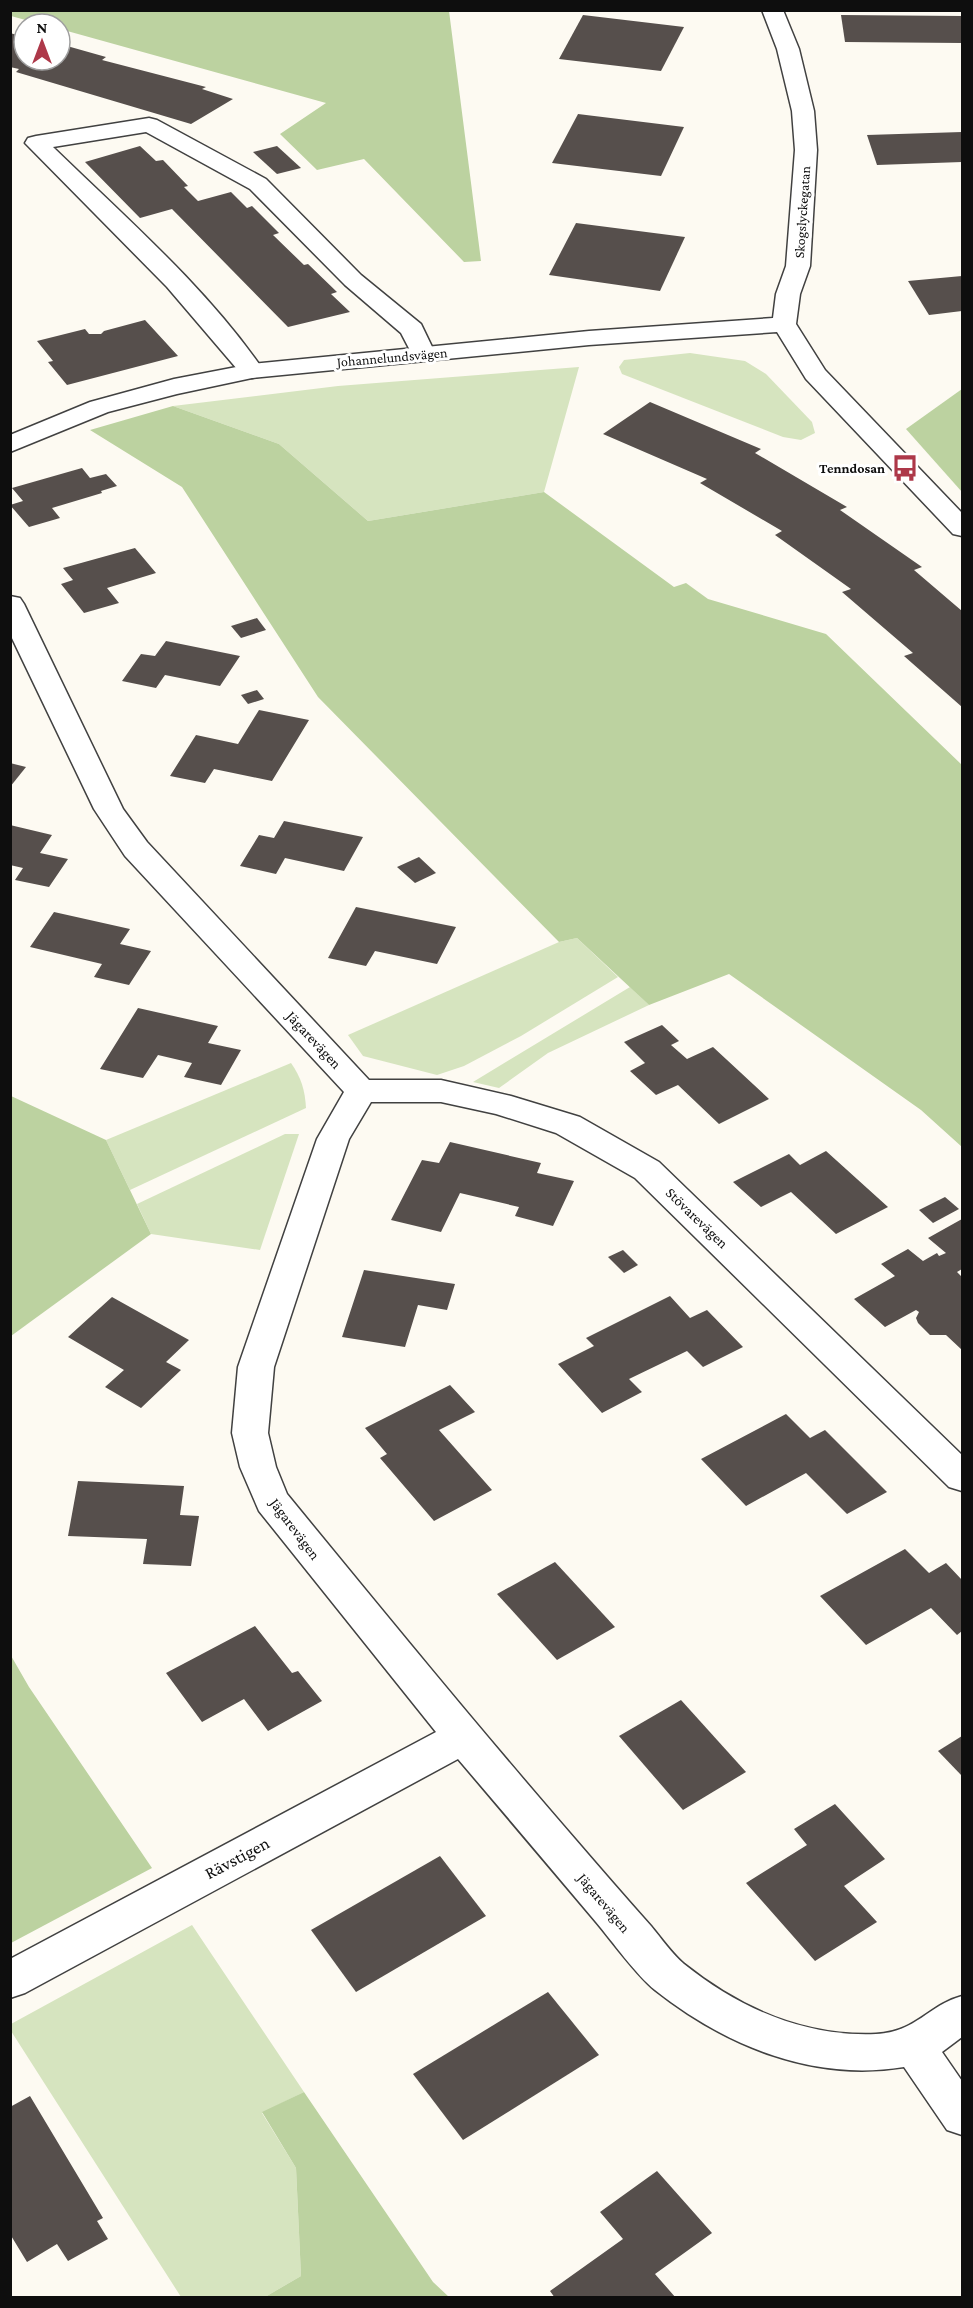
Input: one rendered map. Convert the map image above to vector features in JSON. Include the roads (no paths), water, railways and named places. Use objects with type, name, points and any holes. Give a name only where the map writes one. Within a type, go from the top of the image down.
[{"type":"street","name":"Skogslyckegatan","points":[[772,10],[788,49],[803,111],[806,150],[798,266],[788,294],[784,324]]},
{"type":"street","points":[[252,371],[222,331],[173,278],[36,143],[149,125],[258,184],[353,280],[412,328],[423,353]]},
{"type":"street","name":"Johannelundsvägen","points":[[10,444],[99,407],[174,387],[252,371],[669,331],[784,324]]},
{"type":"street","points":[[784,324],[815,374],[963,528]]},
{"type":"street","name":"Jägarevägen","points":[[10,604],[109,809],[136,849],[362,1091],[345,1115],[333,1139],[256,1367],[250,1433],[258,1467],[272,1501],[463,1737],[668,1976],[720,2012],[789,2043],[837,2051],[876,2053],[915,2047]]},
{"type":"street","name":"Stövarevägen","points":[[362,1091],[401,1089],[441,1091],[500,1104],[568,1125],[647,1170],[963,1477]]},
{"type":"street","name":"Rävstigen","points":[[10,1980],[463,1737]]},
{"type":"street","points":[[963,2014],[915,2047],[963,2116]]},
{"type":"place","name":"Tenndosan","points":[[905,468]]}]
